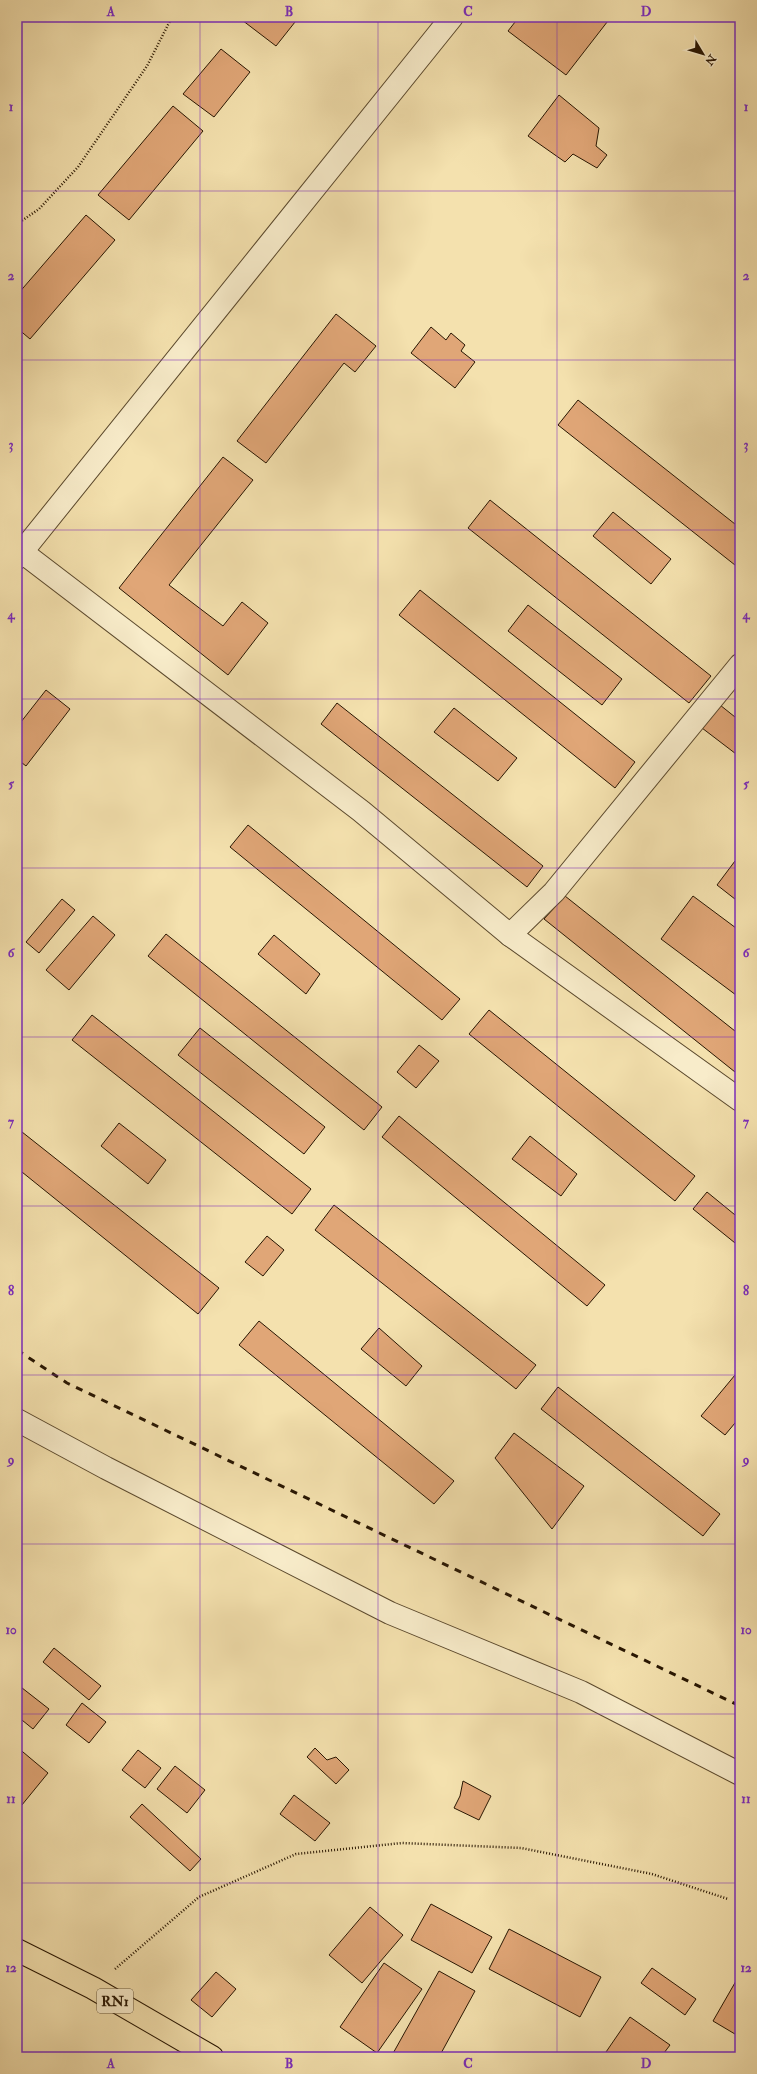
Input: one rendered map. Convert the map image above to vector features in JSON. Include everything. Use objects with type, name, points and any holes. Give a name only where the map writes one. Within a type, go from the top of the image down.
[{"type":"highway","name":"RN1","points":[[17,1950],[93,1988],[212,2057]]},
{"type":"street","points":[[452,17],[20,555],[361,811],[510,935],[740,1100]]},
{"type":"street","points":[[510,935],[554,892],[740,665]]},
{"type":"street","points":[[17,1420],[106,1468],[390,1613],[581,1692],[740,1774]]},
{"type":"path","points":[[17,224],[38,209],[78,167],[147,66],[172,17]]},
{"type":"path","points":[[93,1988],[199,1897],[296,1854],[402,1843],[521,1848],[652,1874],[728,1899]]},
{"type":"building","points":[[238,17],[299,17],[276,46]]},
{"type":"building","points":[[519,17],[611,17],[566,75],[508,31]]},
{"type":"building","points":[[221,49],[250,72],[214,117],[183,94]]},
{"type":"building","points":[[559,95],[599,128],[596,146],[607,155],[597,168],[573,154],[565,162],[528,136]]},
{"type":"building","points":[[173,106],[203,131],[129,220],[98,195]]},
{"type":"building","points":[[86,215],[115,240],[30,339],[17,328],[17,295]]},
{"type":"building","points":[[336,314],[376,346],[355,372],[344,363],[266,463],[237,441]]},
{"type":"building","points":[[431,327],[446,340],[451,333],[465,345],[461,351],[475,362],[455,388],[411,353]]},
{"type":"building","points":[[578,400],[740,528],[740,569],[558,425]]},
{"type":"building","points":[[223,457],[253,480],[169,585],[223,626],[242,602],[268,623],[228,675],[119,588]]},
{"type":"building","points":[[490,500],[711,676],[689,703],[468,528]]},
{"type":"building","points":[[613,512],[671,559],[651,584],[593,536]]},
{"type":"building","points":[[420,590],[635,762],[615,788],[399,615]]},
{"type":"building","points":[[528,605],[622,679],[602,705],[508,631]]},
{"type":"building","points":[[46,690],[70,709],[26,766],[17,759],[17,727]]},
{"type":"building","points":[[337,703],[543,866],[527,887],[321,724]]},
{"type":"building","points":[[720,705],[740,721],[740,757],[702,728]]},
{"type":"building","points":[[454,708],[517,758],[498,781],[434,732]]},
{"type":"building","points":[[248,825],[460,999],[442,1020],[230,847]]},
{"type":"building","points":[[735,861],[740,865],[740,903],[717,885]]},
{"type":"building","points":[[565,896],[740,1035],[740,1076],[544,919]]},
{"type":"building","points":[[693,896],[740,931],[740,998],[661,939]]},
{"type":"building","points":[[62,899],[75,910],[39,953],[26,942]]},
{"type":"building","points":[[93,916],[115,935],[69,990],[46,970]]},
{"type":"building","points":[[166,934],[382,1107],[364,1130],[148,956]]},
{"type":"building","points":[[274,935],[320,974],[306,994],[258,954]]},
{"type":"building","points":[[489,1010],[695,1176],[675,1201],[469,1034]]},
{"type":"building","points":[[92,1015],[311,1189],[292,1214],[72,1040]]},
{"type":"building","points":[[200,1028],[325,1127],[304,1154],[178,1055]]},
{"type":"building","points":[[419,1045],[439,1061],[416,1088],[397,1072]]},
{"type":"building","points":[[399,1116],[605,1285],[587,1306],[382,1137]]},
{"type":"building","points":[[119,1123],[166,1160],[148,1184],[101,1146]]},
{"type":"building","points":[[17,1128],[219,1288],[198,1314],[17,1168]]},
{"type":"building","points":[[530,1136],[577,1174],[561,1196],[512,1159]]},
{"type":"building","points":[[707,1192],[740,1219],[740,1247],[693,1209]]},
{"type":"building","points":[[334,1205],[536,1365],[516,1389],[315,1230]]},
{"type":"building","points":[[267,1236],[284,1250],[263,1276],[245,1262]]},
{"type":"building","points":[[259,1321],[454,1481],[434,1504],[239,1345]]},
{"type":"building","points":[[379,1328],[422,1366],[406,1386],[361,1349]]},
{"type":"building","points":[[740,1369],[740,1417],[725,1435],[701,1416]]},
{"type":"building","points":[[558,1387],[720,1514],[703,1536],[541,1409]]},
{"type":"building","points":[[514,1433],[584,1486],[552,1529],[495,1458]]},
{"type":"building","points":[[54,1648],[101,1686],[89,1700],[43,1662]]},
{"type":"building","points":[[17,1684],[49,1709],[33,1729],[17,1716]]},
{"type":"building","points":[[82,1703],[106,1722],[89,1743],[66,1725]]},
{"type":"building","points":[[17,1747],[48,1773],[17,1811]]},
{"type":"building","points":[[315,1748],[327,1760],[336,1757],[349,1770],[336,1784],[307,1757]]},
{"type":"building","points":[[138,1750],[161,1768],[145,1788],[122,1770]]},
{"type":"building","points":[[175,1766],[205,1790],[187,1813],[157,1789]]},
{"type":"building","points":[[463,1781],[491,1796],[479,1820],[454,1808],[460,1796]]},
{"type":"building","points":[[294,1795],[330,1823],[315,1841],[280,1814]]},
{"type":"building","points":[[142,1804],[201,1859],[190,1871],[130,1817]]},
{"type":"building","points":[[431,1904],[492,1937],[472,1973],[411,1940]]},
{"type":"building","points":[[370,1907],[403,1935],[362,1983],[329,1955]]},
{"type":"building","points":[[509,1929],[601,1977],[580,2017],[489,1969]]},
{"type":"building","points":[[384,1963],[422,1989],[377,2053],[340,2027]]},
{"type":"building","points":[[652,1968],[696,1999],[685,2015],[641,1983]]},
{"type":"building","points":[[439,1971],[475,1991],[439,2057],[391,2057]]},
{"type":"building","points":[[216,1972],[236,1989],[212,2017],[191,2000]]},
{"type":"building","points":[[736,1981],[740,1984],[740,2037],[713,2021]]},
{"type":"building","points":[[630,2017],[670,2045],[661,2057],[613,2057],[606,2052]]},
{"type":"railway","points":[[17,1350],[67,1383],[740,1706]]}]
